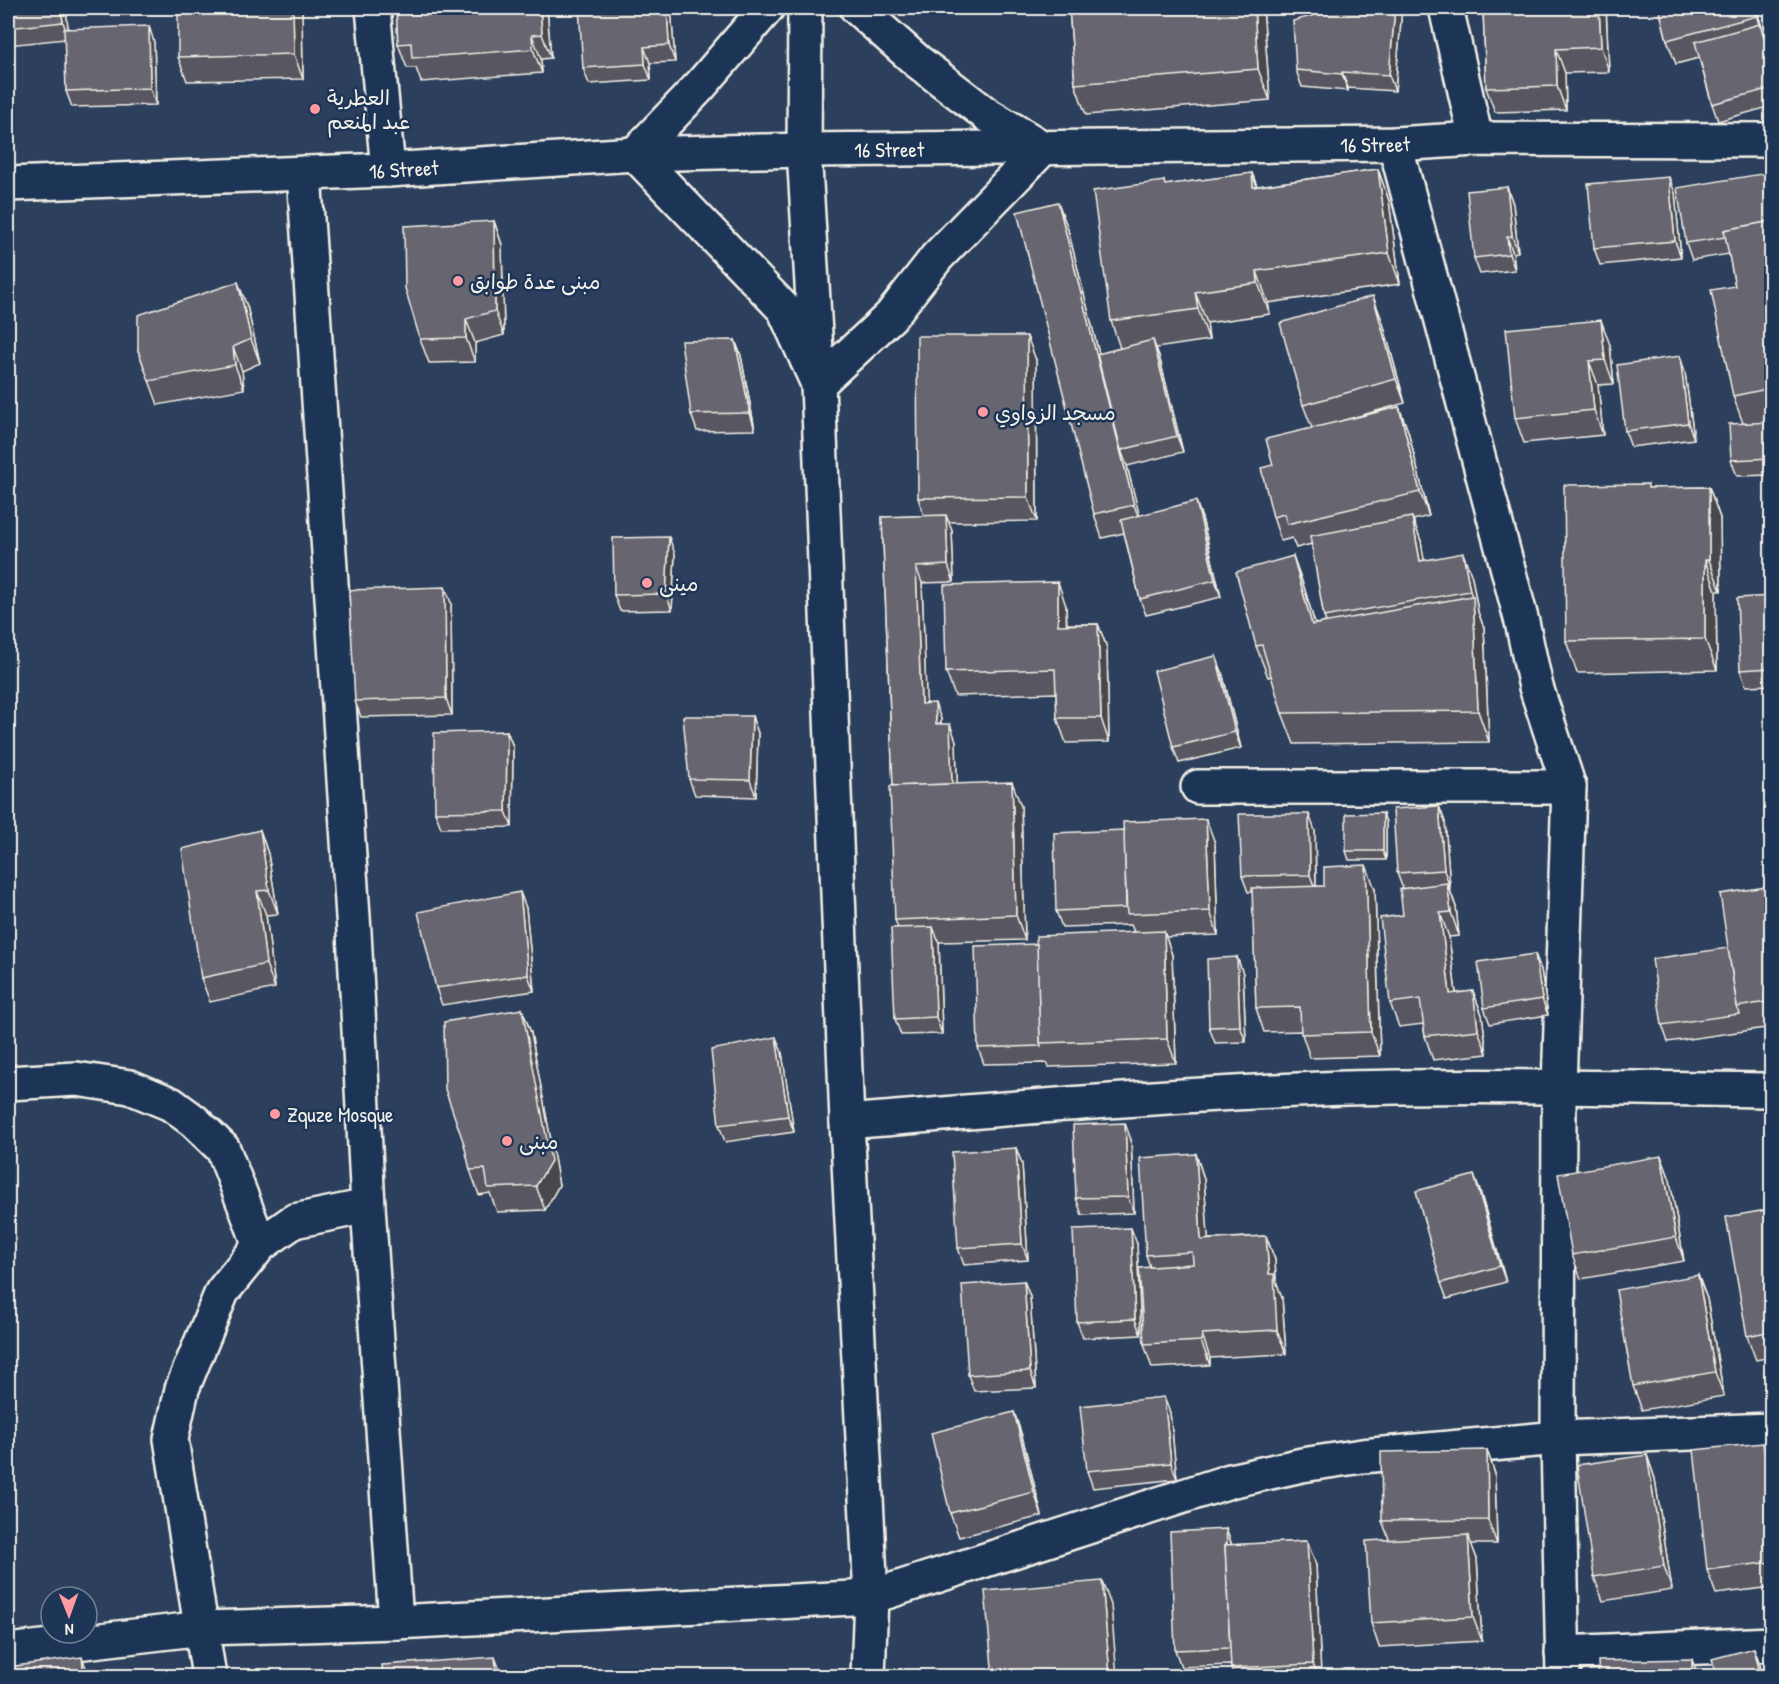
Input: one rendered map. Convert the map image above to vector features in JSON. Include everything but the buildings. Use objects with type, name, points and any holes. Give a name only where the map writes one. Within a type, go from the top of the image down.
[{"type":"street","points":[[373,8],[388,170]]},
{"type":"street","points":[[767,8],[700,86],[635,153],[784,309],[818,384]]},
{"type":"street","points":[[806,8],[804,150],[818,384],[847,1122],[871,1597],[868,1677]]},
{"type":"street","points":[[818,384],[891,316],[937,256],[1043,148],[986,114],[917,61],[857,8]]},
{"type":"street","points":[[1446,8],[1476,140]]},
{"type":"street","name":"16 Street","points":[[8,184],[388,170],[635,153],[1395,144],[1476,140],[1772,140]]},
{"type":"street","points":[[1395,144],[1522,622],[1536,687],[1569,787],[1559,1087],[1558,1438],[1562,1665],[1772,1644]]},
{"type":"street","points":[[304,173],[354,932],[368,1206],[396,1622]]},
{"type":"street","points":[[1198,787],[1569,787]]},
{"type":"street","points":[[8,1083],[76,1079],[130,1087],[171,1104],[194,1121],[223,1149],[260,1245]]},
{"type":"street","points":[[847,1122],[1078,1103],[1321,1089],[1559,1087],[1772,1090]]},
{"type":"street","points":[[209,1677],[203,1628],[181,1509],[171,1439],[182,1389],[222,1292],[260,1245],[294,1221],[368,1206]]},
{"type":"street","points":[[8,1651],[203,1628],[396,1622],[871,1597],[1230,1481],[1302,1465],[1362,1456],[1558,1438],[1772,1430]]},
{"type":"place","name":"العطرية عبد المنعم","points":[[315,109]]},
{"type":"place","name":"مبنى عدة طوابق","points":[[458,281]]},
{"type":"place","name":"مسجد الزواوي","points":[[983,412]]},
{"type":"place","name":"مينى","points":[[647,583]]},
{"type":"place","name":"Zquze Mosque","points":[[275,1114]]},
{"type":"place","name":"مبنى","points":[[507,1141]]}]
